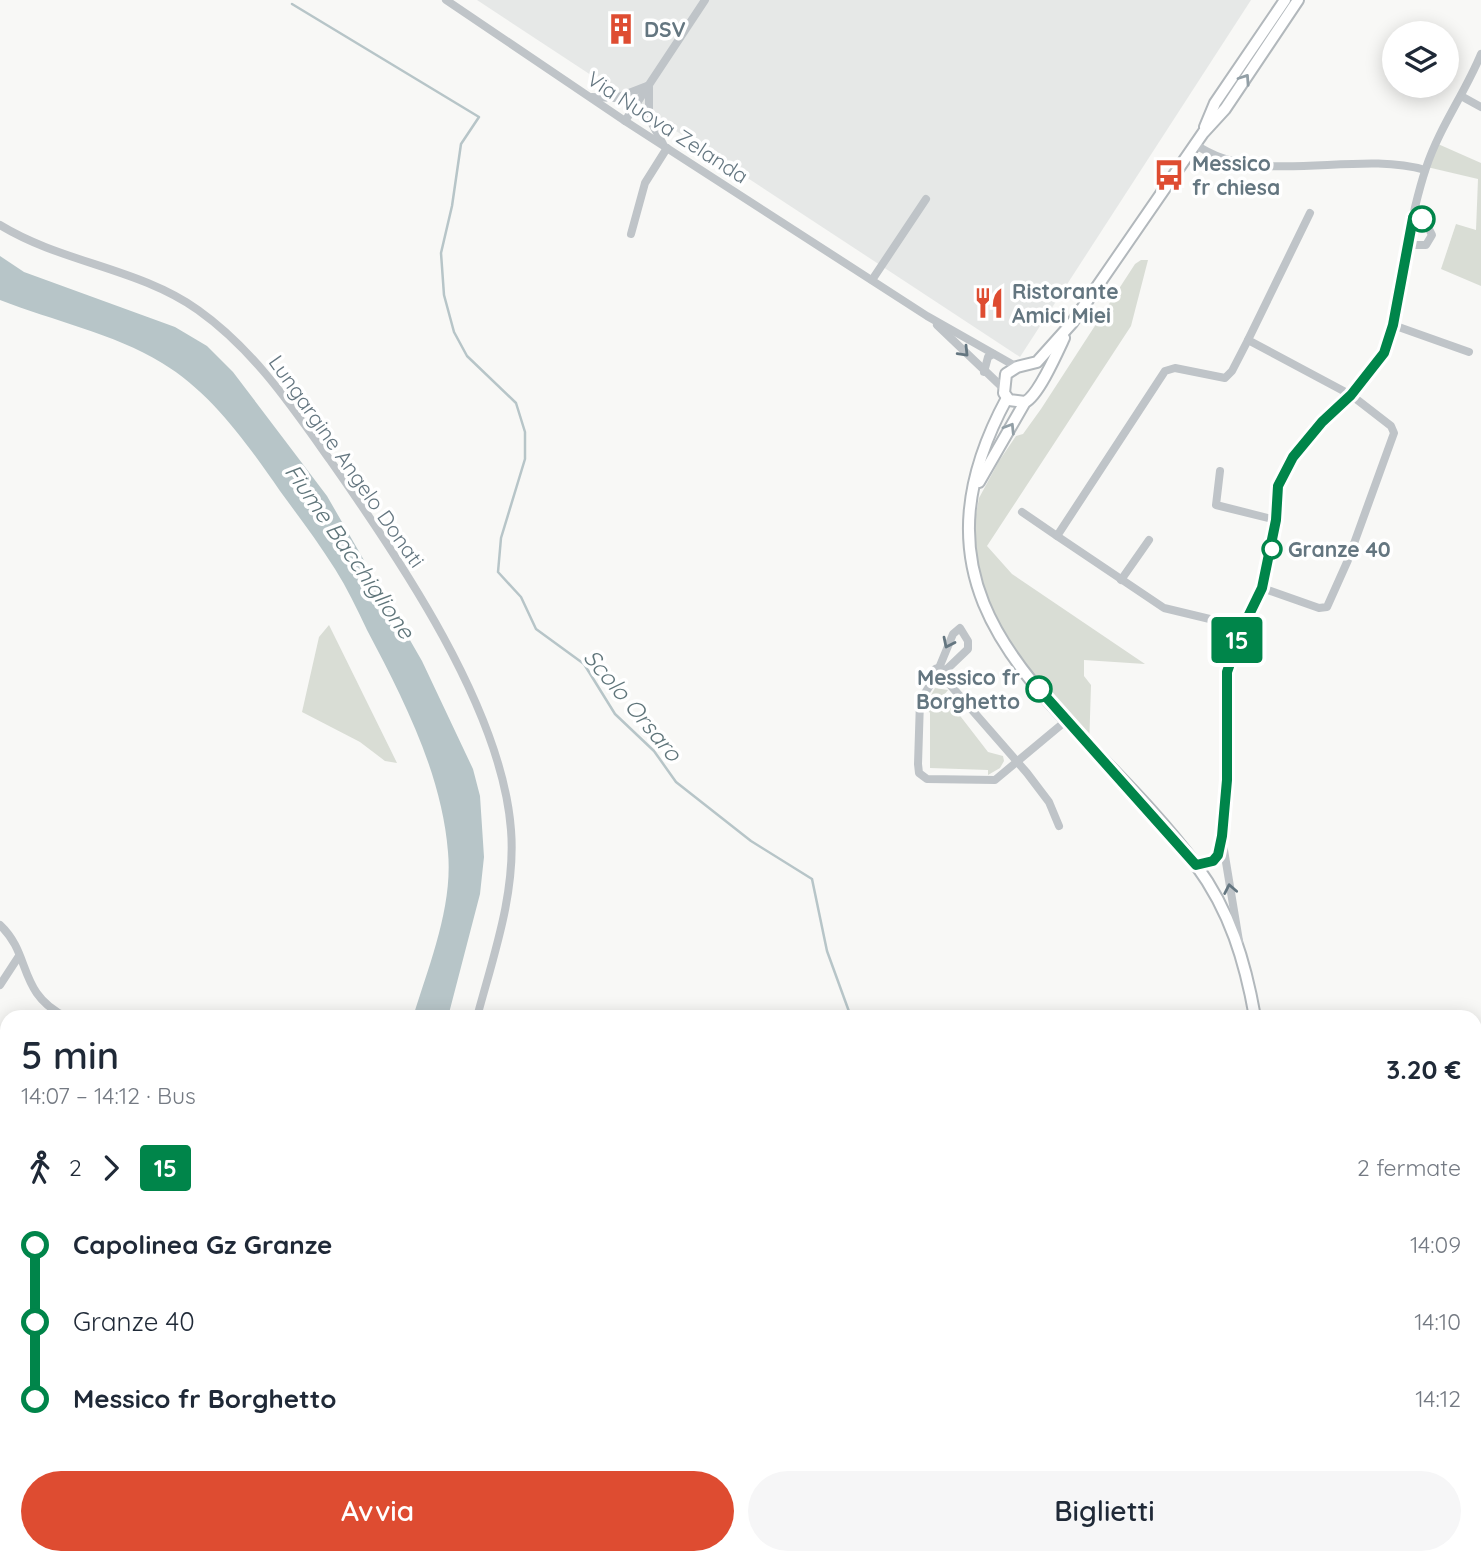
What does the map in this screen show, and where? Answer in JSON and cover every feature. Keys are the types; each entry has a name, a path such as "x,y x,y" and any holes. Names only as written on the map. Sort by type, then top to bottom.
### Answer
{"street":[{"name":"Via Nuova Zelanda","path":"446,0 625,121 927,316 1020,367"},
{"path":"625,121 705,0"},
{"path":"1203,132 1215,103 1285,0"},
{"path":"971,497 1025,402 1036,394 1038,383 1072,323 1203,132 1225,109 1298,0"},
{"path":"1196,865 1213,861 1218,855 1227,780 1227,672 1243,627 1262,588 1276,520 1278,486 1293,457 1322,422 1351,395 1384,353 1393,325 1407,245 1425,170 1448,116 1481,54"},
{"path":"590,97 616,98 649,84"},
{"path":"631,234 645,183 666,147 649,118 649,84"},
{"path":"1461,96 1481,107"},
{"path":"1195,144 1205,152 1235,163 1392,164 1425,170"},
{"path":"872,280 926,199"},
{"path":"1057,536 1165,371 1175,368 1225,378 1248,340 1310,213"},
{"path":"1407,245 1426,245 1432,235 1426,223 1413,218"},
{"name":"Lungargine Angelo Donati","path":"0,225 45,249 162,289 195,308 231,334 285,398 375,524 409,578 470,694 496,753 509,807 512,833 506,897 479,1010"},
{"name":"Via Nuova Zelanda","path":"927,316 1005,392"},
{"path":"1072,323 1037,362 1006,374 1005,392 983,448 971,497 971,553 975,581 983,606 1011,657 1196,865 1239,941"},
{"path":"1393,325 1469,352"},
{"path":"1248,340 1351,395 1391,426 1394,433 1334,596 1327,607 1319,608 1262,588"},
{"path":"984,372 988,357 993,354"},
{"path":"1020,367 1032,371 1038,383"},
{"path":"1005,392 1025,402"},
{"path":"1220,471 1216,505 1276,520"},
{"path":"1022,512 1164,608 1243,627"},
{"path":"1121,580 1149,540"},
{"path":"960,628 968,641 968,649 943,673 953,634 960,628"},
{"path":"1059,826 1049,802 1018,761 943,673 933,672 934,679 920,701 918,764 921,777 995,780 1018,761 1067,720"},
{"path":"1222,836 1254,1010"},
{"path":"0,925 7,931 34,992 51,1010"},
{"path":"0,985 19,956"}],"shaded area":[{"path":"477,0 1251,0 1020,357"},
{"path":"1438,144 1481,163 1481,286 1441,269 1456,224 1476,230 1478,179 1427,167"},
{"path":"1148,260 1131,326 987,546 1012,574 1145,664 1084,660 1084,676 1091,685 1089,749 1010,658 969,553 979,498 999,461 1016,436 1023,434 1041,409 1135,264"},
{"path":"329,625 397,763 385,761 360,742 302,712 319,637"},
{"path":"935,688 948,690 944,695 988,752 1003,756 1004,761 1000,768 988,775 988,770 930,768 930,713 925,706"}],"water":[{"name":"Fiume Bacchiglione","path":"0,256 24,272 175,327 207,346 233,372 327,496 422,661 473,769 480,796 484,857 480,894 450,1010 415,1010 438,936 447,894 448,852 438,794 407,710 339,576 242,438 213,405 180,375 123,343 0,300"}],"waterway":[{"name":"Scolo Orsaro","path":"292,4 479,117 461,144 452,206 441,253 444,295 454,332 467,356 516,403 525,432 525,459 501,538 498,572 521,597 536,629 584,664 615,714 654,751 676,782 751,841 812,879 827,951 848,1010"}],"bus line":[{"name":"15","path":"1039,689 1196,865 1213,861 1218,855 1222,836 1227,780 1227,672 1233,650 1262,588 1270,560 1278,486 1293,457 1322,422 1351,395 1384,353 1393,325 1413,218 1422,219"}],"place":[{"name":"DSV","path":"621,29"},
{"name":"Messico fr chiesa","path":"1169,175"},
{"name":"Ristorante Amici Miei","path":"989,303"},
{"name":"Granze 40","path":"1272,549"},
{"name":"Messico fr Borghetto","path":"1039,689"}]}
